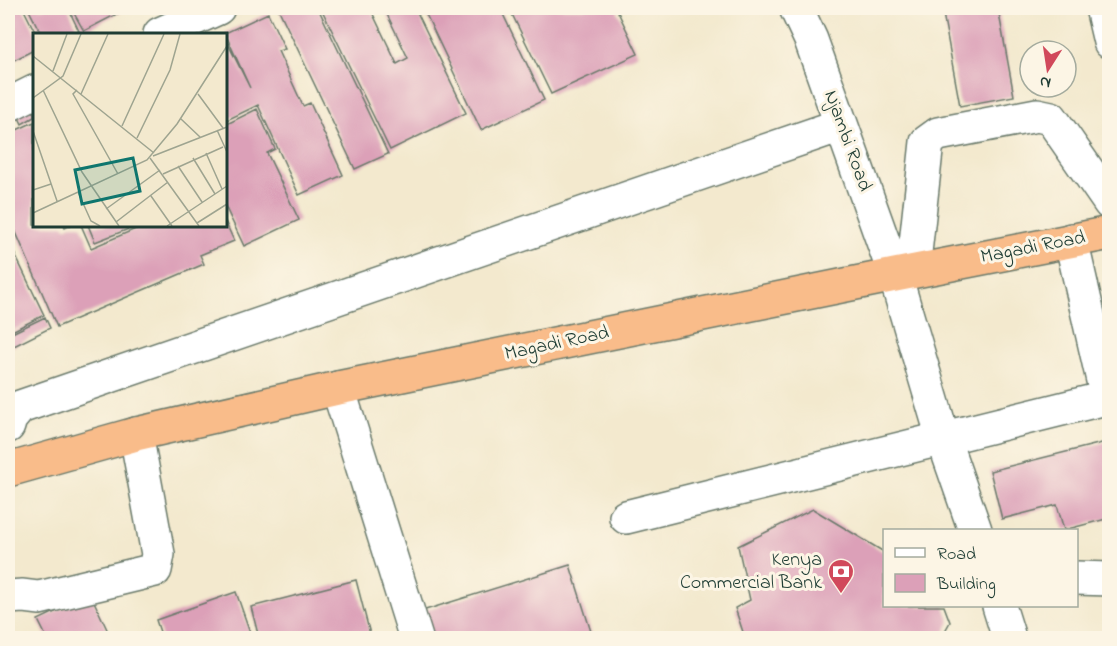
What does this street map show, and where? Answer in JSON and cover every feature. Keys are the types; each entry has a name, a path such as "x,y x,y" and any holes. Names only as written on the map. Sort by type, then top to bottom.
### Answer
{"highway":[{"name":"Magadi Road","path":"8,470 136,434 338,388 1110,233"}],"street":[{"path":"162,33 218,8"},
{"name":"Njambi Road","path":"796,8 811,40 841,125 904,273 943,438 974,529"},
{"path":"1102,8 1110,42"},
{"path":"8,105 33,92"},
{"path":"904,273 927,142 938,134 1038,116 1051,118 1110,203"},
{"path":"8,426 10,419 20,406 841,125"},
{"path":"626,517 1108,398 1071,240"},
{"path":"338,388 416,639"},
{"path":"8,597 39,598 155,570 158,554 136,434"},
{"path":"1078,578 1110,579"},
{"path":"999,607 1009,639"}],"building":[{"path":"8,8 23,8 36,33 33,33 33,50 8,63"},
{"path":"28,8 68,8 79,31 74,33 40,33"},
{"path":"71,8 112,8 115,15 84,31"},
{"path":"114,8 130,8 117,14"},
{"path":"278,8 318,8 388,154 355,169"},
{"path":"321,8 370,8 397,64 408,58 384,8 415,8 466,113 390,150"},
{"path":"423,8 500,8 544,100 481,130"},
{"path":"509,8 616,8 638,54 551,94"},
{"path":"942,8 998,8 1014,96 960,106"},
{"path":"268,13 285,49 278,51 303,106 310,103 343,175 299,195 258,105 227,120 226,40 250,88 225,33"},
{"path":"33,100 33,118 22,124 15,109"},
{"path":"257,109 275,149 267,153 299,220 244,246 226,208 226,124"},
{"path":"33,122 33,226 64,226 65,228 81,226 91,248 143,226 226,226 226,223 234,241 200,255 204,264 57,327 8,214 8,134"},
{"path":"88,226 136,226 95,242"},
{"path":"8,240 44,315 8,333"},
{"path":"45,317 50,328 8,349 8,335"},
{"path":"1110,441 1110,518 1064,529 1057,505 1002,519 990,471"},
{"path":"813,509 883,551 883,607 944,607 950,622 941,638 745,638 735,608 750,600 738,546"},
{"path":"570,565 593,638 431,638 422,611"},
{"path":"356,580 371,638 259,638 251,607"},
{"path":"236,592 252,638 162,638 156,620"},
{"path":"91,595 111,638 47,638 38,620"}],"place":[{"name":"Kenya Commercial Bank","path":"841,595"}]}
